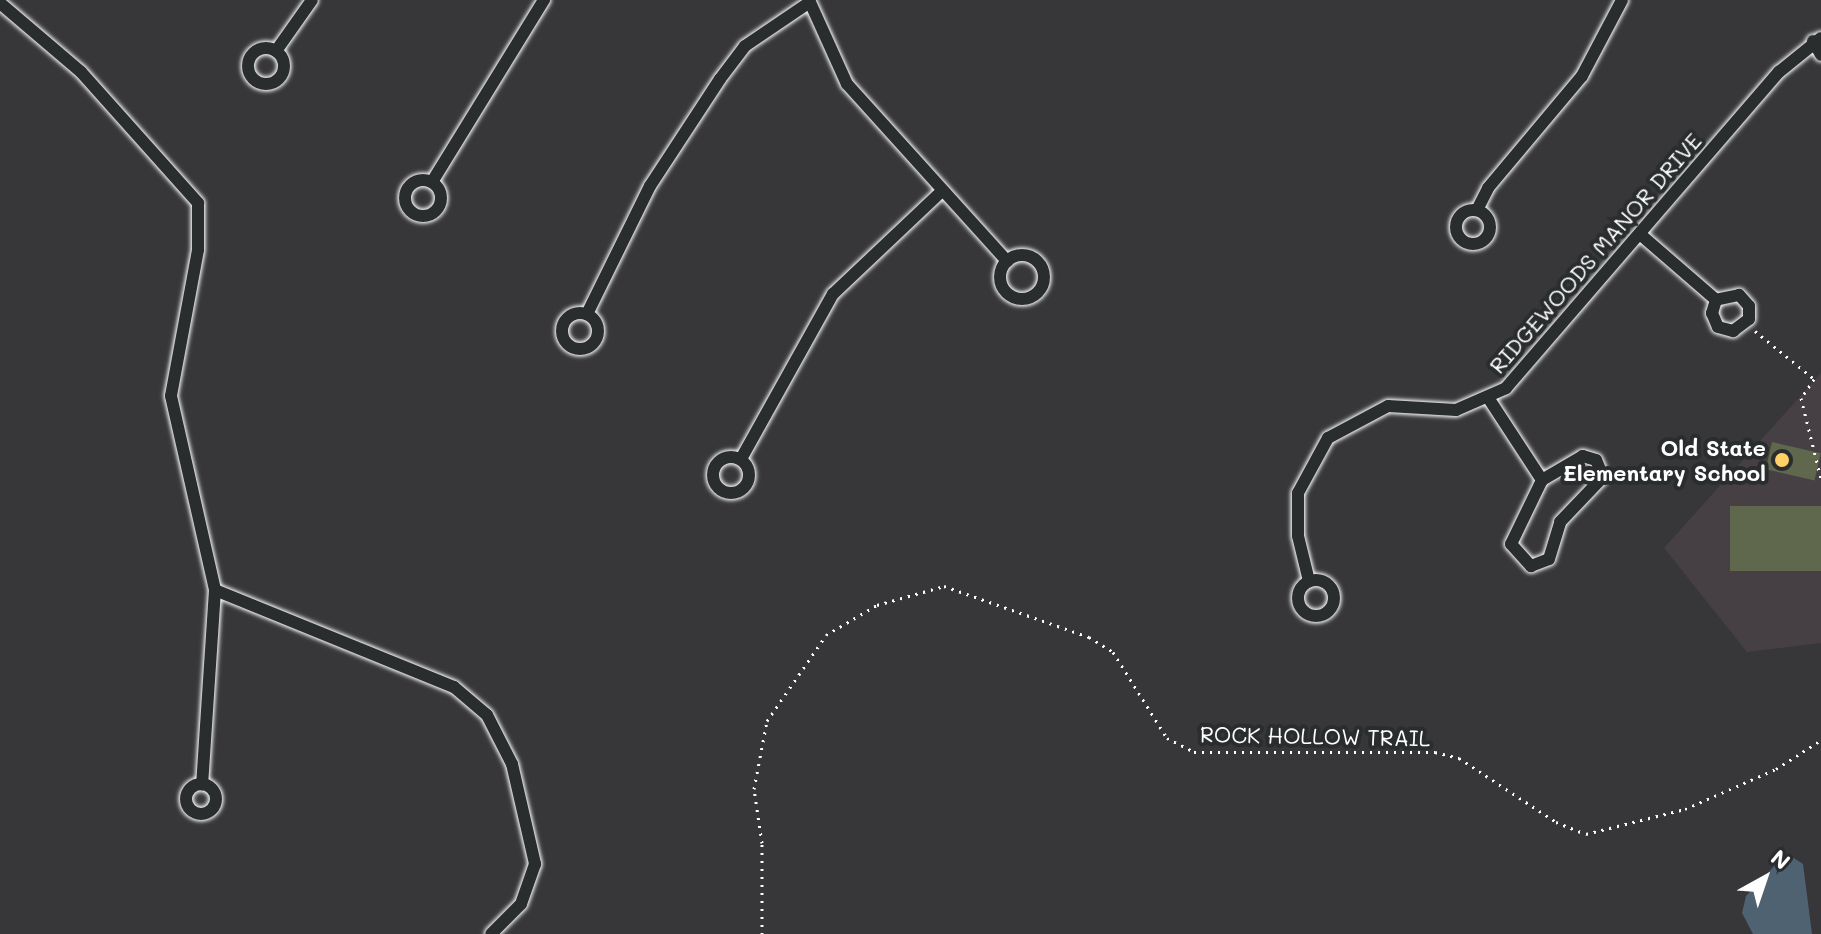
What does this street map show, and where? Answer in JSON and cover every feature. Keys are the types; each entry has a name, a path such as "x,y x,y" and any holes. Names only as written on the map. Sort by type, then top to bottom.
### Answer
{"street":[{"path":"276,51 312,0"},
{"path":"432,182 544,0"},
{"path":"1477,210 1582,76 1622,0"},
{"path":"587,314 650,186 720,79 745,46 810,1 847,84 941,192 1007,261"},
{"path":"0,3 81,72 198,203 198,250 171,396 215,590 202,785"},
{"path":"1817,40 1821,55"},
{"name":"RIDGEWOODS MANOR DRIVE","path":"1309,581 1298,536 1298,493 1328,438 1388,406 1456,410 1489,399 1520,374 1779,72 1817,40"},
{"path":"741,459 833,294 941,192"},
{"path":"1641,235 1716,300"},
{"path":"1489,399 1542,480"},
{"path":"1583,456 1596,460 1603,477 1560,522 1549,559 1531,566 1511,544 1542,480 1583,456"},
{"path":"215,590 454,687 487,715 512,764 535,864 521,904 491,934"}],"path":[{"path":"1755,331 1814,379 1801,398 1821,479"},
{"name":"ROCK HOLLOW TRAIL","path":"762,934 763,856 754,789 760,743 805,659 826,635 877,605 944,586 964,590 1023,618 1089,637 1113,652 1167,738 1178,746 1216,754 1375,756 1435,752 1459,758 1568,828 1603,834 1685,809 1776,769 1821,740"}],"shaded area":[{"name":"Old State Elementary School","path":"1821,373 1821,643 1747,652 1664,548"}],"green space":[{"path":"1772,442 1821,453 1814,481 1766,469"},
{"path":"1730,506 1821,506 1821,571 1730,571"}],"water":[{"path":"1792,857 1803,864 1812,934 1753,934 1742,913 1746,896 1782,858"}],"place":[{"name":"Old State Elementary School","path":"1782,460"}]}
